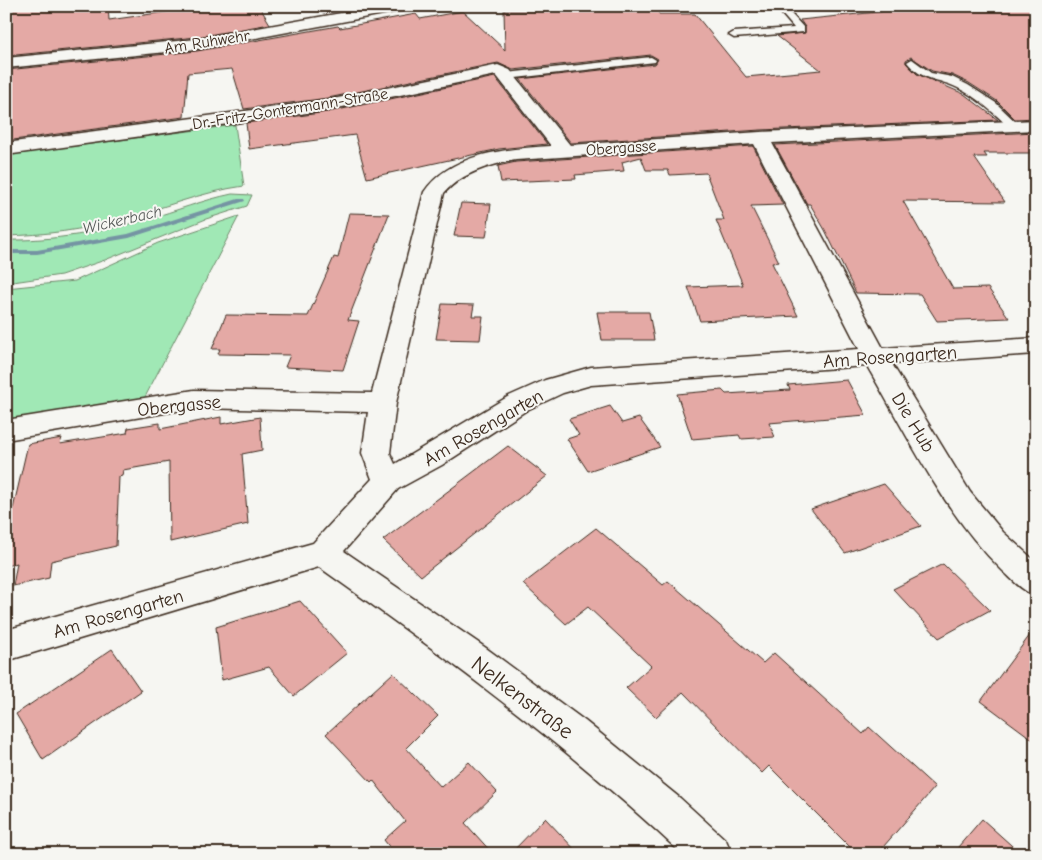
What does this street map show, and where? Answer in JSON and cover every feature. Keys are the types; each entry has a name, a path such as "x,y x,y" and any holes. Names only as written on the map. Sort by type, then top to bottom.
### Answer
{"street":[{"name":"Am Ruhwehr","path":"6,63 196,44 405,6"},
{"name":"Dr.-Fritz-Gontermann-Straße","path":"6,149 328,105 488,71 498,70 507,76"},
{"path":"507,76 564,150"},
{"name":"Obergasse","path":"388,481 376,453 383,403 434,192 454,173 496,158 564,150 760,138 1036,125"},
{"name":"Die Hub","path":"760,138 875,357 960,500 992,541 1036,582"},
{"name":"Am Rosengarten","path":"6,646 323,553 388,481 432,457 518,403 554,386 591,376 1036,346"},
{"name":"Obergasse","path":"6,430 194,399 383,403"},
{"name":"Nelkenstraße","path":"323,553 420,619 548,713 678,822 712,854"}],"lane":[{"path":"734,35 801,30 779,6"},
{"path":"507,76 651,60"},
{"path":"912,62 928,75 948,79 964,87 992,105 1014,126"}],"green space":[{"path":"235,125 244,186 212,192 92,227 6,236 6,155"},
{"path":"232,194 252,195 247,206 206,219 105,260 61,275 6,283 6,240 42,239 95,232"},
{"path":"239,216 144,399 6,421 6,288 75,281 158,243"}],"building":[{"path":"6,6 108,6 109,20 208,6 259,6 270,24 197,37 6,56"},
{"path":"936,6 1036,6 1036,118 1015,119 997,101 969,83 952,75 932,71 911,57 906,60 906,63 917,74 964,94 998,120 760,130 571,143 520,79 655,64 658,59 651,55 513,70 498,63 328,98 244,109 232,69 188,73 184,117 6,141 6,70 197,51 416,14 420,19 463,11 505,50 504,10 657,9 659,14 695,14 746,77 821,70 777,36 805,33 805,27 800,20"},
{"path":"495,77 547,144 499,149 367,178 355,135 249,149 246,123 328,112"},
{"path":"1036,132 1036,153 984,153 987,157 974,157 1005,202 903,201 953,289 988,288 1009,318 937,321 920,294 856,293 825,230 810,204 807,204 775,145"},
{"path":"753,146 783,205 751,206 779,262 772,263 798,316 700,321 688,287 743,285 716,220 724,220 706,173 670,175 668,170 646,170 641,157 622,162 624,171 575,175 576,179 501,182 498,166 516,162"},
{"path":"461,203 491,204 486,237 454,236"},
{"path":"349,213 389,214 348,320 359,321 343,370 285,367 290,355 218,354 220,349 212,349 226,315 308,316 334,257 338,258"},
{"path":"442,304 474,305 472,316 483,316 480,340 436,339"},
{"path":"597,312 649,312 654,340 602,340"},
{"path":"847,380 866,415 769,423 775,437 741,439 739,435 692,439 677,394 722,390 726,394 790,390 788,385"},
{"path":"610,406 622,423 639,418 660,447 588,471 567,439 579,435 569,419"},
{"path":"221,417 221,424 260,417 262,450 242,454 248,524 170,542 169,462 123,470 122,476 119,477 116,546 51,561 49,578 13,586 17,563 6,566 6,539 28,444 62,438 60,444 127,433 128,428 160,423 160,429"},
{"path":"508,446 547,476 421,576 383,540"},
{"path":"884,484 921,526 845,553 811,509"},
{"path":"596,528 663,585 668,581 763,663 774,653 863,734 869,727 935,787 877,854 857,854 769,766 762,773 683,692 656,717 626,688 651,666 588,607 566,624 523,584"},
{"path":"943,564 990,610 939,638 893,589"},
{"path":"300,601 347,653 294,696 269,667 222,680 216,627"},
{"path":"1036,627 1036,742 981,701"},
{"path":"112,649 141,691 43,760 16,714"},
{"path":"393,673 438,716 406,748 441,787 469,762 497,792 465,823 493,854 395,854 384,840 405,821 373,780 371,782 326,734"},
{"path":"545,818 579,854 510,854"},
{"path":"982,819 1021,854 952,854"}],"waterway":[{"name":"Wickerbach","path":"6,252 37,252 129,236 241,201"}]}
